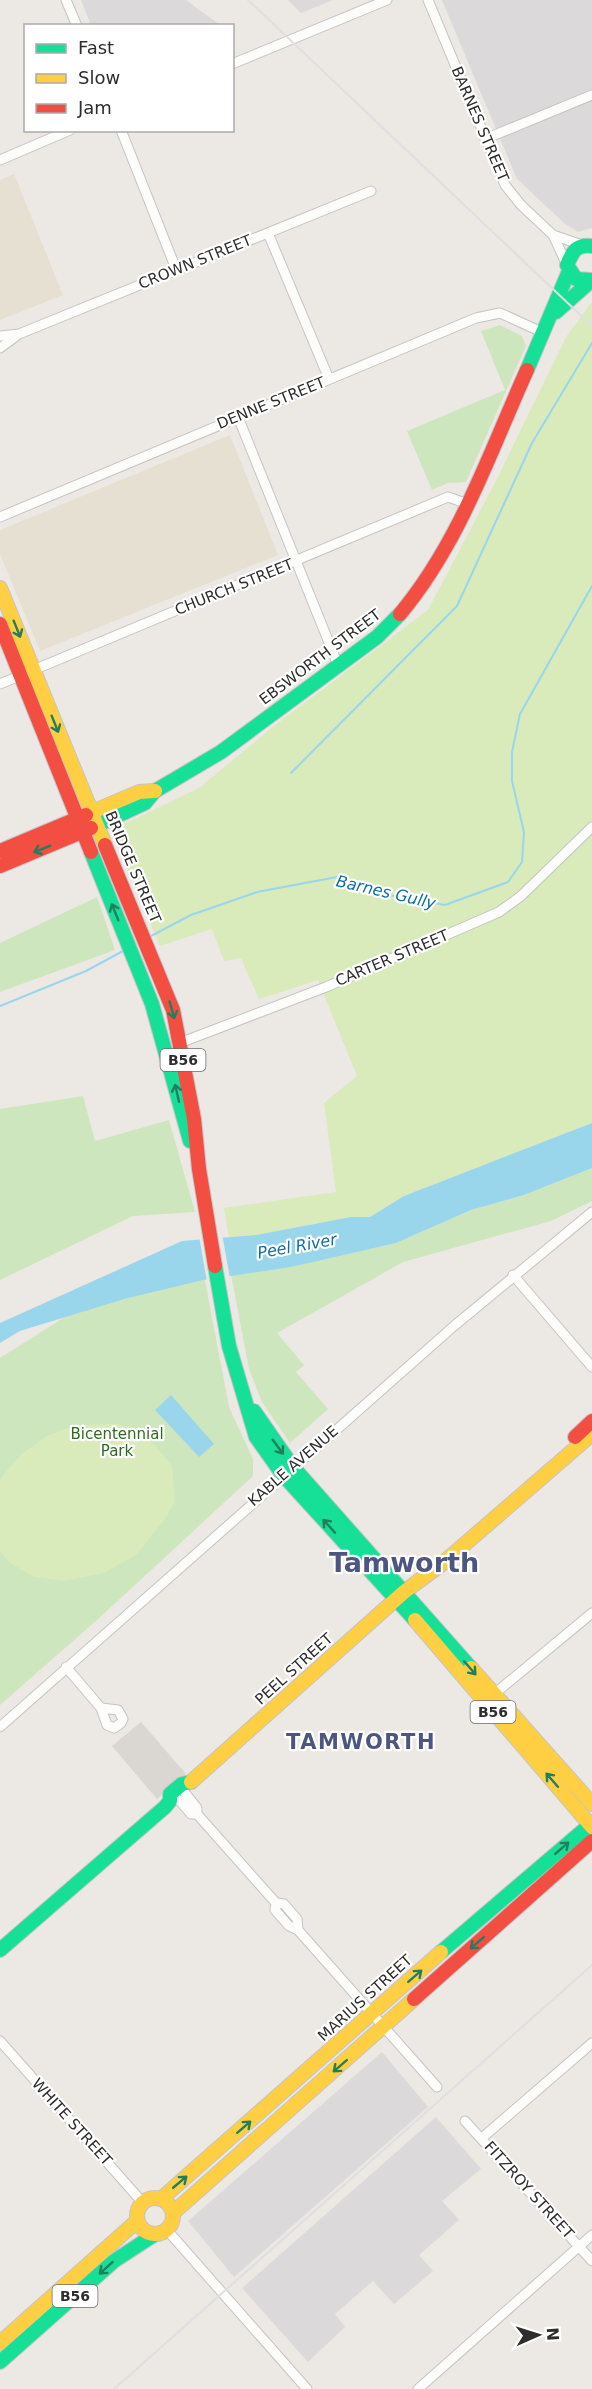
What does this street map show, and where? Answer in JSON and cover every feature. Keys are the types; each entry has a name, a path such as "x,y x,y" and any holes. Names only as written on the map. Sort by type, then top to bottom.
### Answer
{"main road":[{"name":"EBSWORTH STREET","path":"0,866 83,832 145,803 155,791 221,752 377,637 400,615 426,579 468,504 554,314 573,250 588,245"},
{"path":"568,268 576,279 592,280"},
{"name":"EBSWORTH STREET","path":"554,314 592,280"},
{"name":"BRIDGE STREET","path":"0,588 83,832 136,964 166,1048 184,1122 199,1169"},
{"name":"BRIDGE STREET","path":"0,624 27,672 98,825 173,1010 194,1119 199,1169 229,1346 240,1391 256,1437 288,1471"},
{"name":"EBSWORTH STREET","path":"0,851 139,792 155,791"},
{"name":"PEEL STREET","path":"421,1578 438,1558 592,1421"},
{"name":"PEEL STREET","path":"0,1950 181,1795 400,1596 443,1563 592,1434"},
{"name":"B56","path":"288,1471 592,1804"},
{"name":"B56","path":"400,1596 591,1825"},
{"name":"MARIUS STREET","path":"161,2199 591,1825"},
{"path":"173,2213 169,2204 161,2199 148,2199 143,2202 138,2211 137,2221 144,2230 161,2232 173,2213 210,2177 384,2028 592,1841"},
{"name":"B56","path":"0,2343 137,2221"},
{"name":"B56","path":"0,2362 114,2261 161,2232"}],"street":[{"path":"66,0 76,24"},
{"path":"234,63 387,0"},
{"name":"BARNES STREET","path":"428,0 485,139 512,195 553,235 568,268"},
{"path":"485,139 592,95"},
{"path":"0,160 65,132"},
{"path":"122,132 176,269"},
{"name":"CROWN STREET","path":"0,348 19,334 371,191"},
{"path":"268,233 329,379"},
{"name":"BARNES STREET","path":"553,235 588,245"},
{"name":"DENNE STREET","path":"0,517 493,313 508,315 544,333"},
{"name":"CROWN STREET","path":"0,336 19,334"},
{"path":"238,417 338,665"},
{"name":"CHURCH STREET","path":"0,684 448,497 468,504"},
{"name":"CARTER STREET","path":"166,1048 326,987 499,912 521,896 592,827"},
{"name":"KABLE AVENUE","path":"0,1727 513,1275 592,1212"},
{"path":"513,1275 592,1367"},
{"path":"493,1695 592,1613"},
{"path":"66,1667 101,1708"},
{"path":"181,1795 192,1814 197,1814 276,1903 275,1910 289,1926 298,1930 437,2087"},
{"name":"WHITE STREET","path":"0,2041 143,2202"},
{"path":"482,2138 592,2043"},
{"name":"FITZROY STREET","path":"465,2121 592,2261"},
{"path":"161,2232 307,2389"},
{"path":"418,2389 592,2235"}],"shaded area":[{"path":"81,0 186,0 219,24 91,24"},
{"path":"288,0 333,0 301,13"},
{"path":"442,0 592,0 592,228 578,232 564,223 517,179"},
{"path":"14,174 63,295 0,320 0,180"},
{"path":"230,435 278,555 40,651 0,554 0,530"},
{"path":"141,1722 186,1774 157,1799 112,1746"},
{"path":"382,2052 428,2107 234,2277 188,2221"},
{"path":"436,2117 481,2169 442,2201 459,2220 419,2255 433,2271 394,2304 373,2281 335,2314 345,2327 308,2362 242,2288"}],"green space":[{"path":"592,302 592,1123 404,1196 370,1217 351,1217 256,1235 229,1237 224,1208 336,1192 324,1103 357,1076 318,980 259,999 241,958 224,961 212,929 160,946 113,834 122,825 199,788 274,726 428,610 497,479 566,337"},
{"path":"500,325 522,336 526,346 466,482 448,483 432,490 407,431 505,390 481,331"},
{"path":"97,897 115,950 0,992 0,943"},
{"path":"83,1096 95,1141 169,1120 195,1212 133,1216 0,1280 0,1109"},
{"path":"592,1168 592,1201 551,1221 403,1262 277,1333 304,1365 296,1372 328,1409 290,1443 262,1402 249,1369 231,1274 291,1266 396,1243 471,1210 524,1195"},
{"name":"Bicentennial Park","path":"203,1270 229,1407 253,1459 253,1476 97,1620 0,1705 0,1358 90,1301"},
{"path":"118,1424 146,1434 172,1466 175,1501 165,1519 136,1555 104,1573 64,1581 35,1577 8,1562 0,1551 0,1480 8,1469 23,1453 47,1436 77,1425"}],"water":[{"name":"Peel River","path":"592,1123 592,1168 524,1195 471,1210 396,1243 291,1267 203,1280 124,1299 20,1331 0,1343 0,1323 182,1241 256,1235 351,1217 370,1217 404,1196"},
{"path":"171,1395 214,1444 199,1457 155,1410"}],"pier":[{"path":"222,1234 230,1278 207,1282 199,1236"}],"waterway":[{"path":"291,773 457,606 532,443 592,343"},
{"name":"Barnes Gully","path":"149,937 191,915 257,892 337,877 388,895 445,905 508,882 522,862 524,832 512,781 512,752 520,714 592,586"},
{"name":"Barnes Gully","path":"0,1006 86,971 123,951"}],"railway":[{"path":"248,0 592,326"},
{"path":"114,2389 592,1965"}],"traffic: fast":[{"path":"592,246 579,247 567,265 576,279 592,280"},
{"path":"527,370 569,271"},
{"path":"556,312 592,280"},
{"path":"98,825 145,803 155,791 221,752 377,637 400,614"},
{"path":"91,852 152,1004 190,1141"},
{"path":"215,1266 229,1346 256,1437 283,1475 415,1620"},
{"path":"254,1411 293,1467 471,1668"},
{"path":"0,1950 165,1807 170,1801 170,1794 182,1784 191,1782"},
{"path":"441,1952 592,1823"},
{"path":"0,2362 114,2261 154,2235"}],"traffic: slow":[{"path":"0,588 105,845"},
{"path":"92,812 139,792 155,791"},
{"path":"191,1782 404,1592 443,1563 592,1434"},
{"path":"415,1620 592,1827"},
{"path":"471,1668 592,1804"},
{"path":"161,2199 441,1952"},
{"path":"173,2213 414,1999"},
{"path":"155,2198 168,2203 173,2216 168,2229 155,2234 142,2229 137,2216 142,2203 155,2198"},
{"path":"0,2343 137,2221"}],"traffic: jam":[{"path":"400,614 421,586 457,527 527,370"},
{"path":"0,624 91,852"},
{"path":"0,851 86,815"},
{"path":"0,866 91,828"},
{"path":"105,845 173,1010 194,1119 199,1169 215,1266"},
{"path":"575,1437 592,1421"},
{"path":"414,1999 592,1841"}],"district":[{"name":"Tamworth","path":"404,1562"},
{"name":"TAMWORTH","path":"361,1742"}]}
